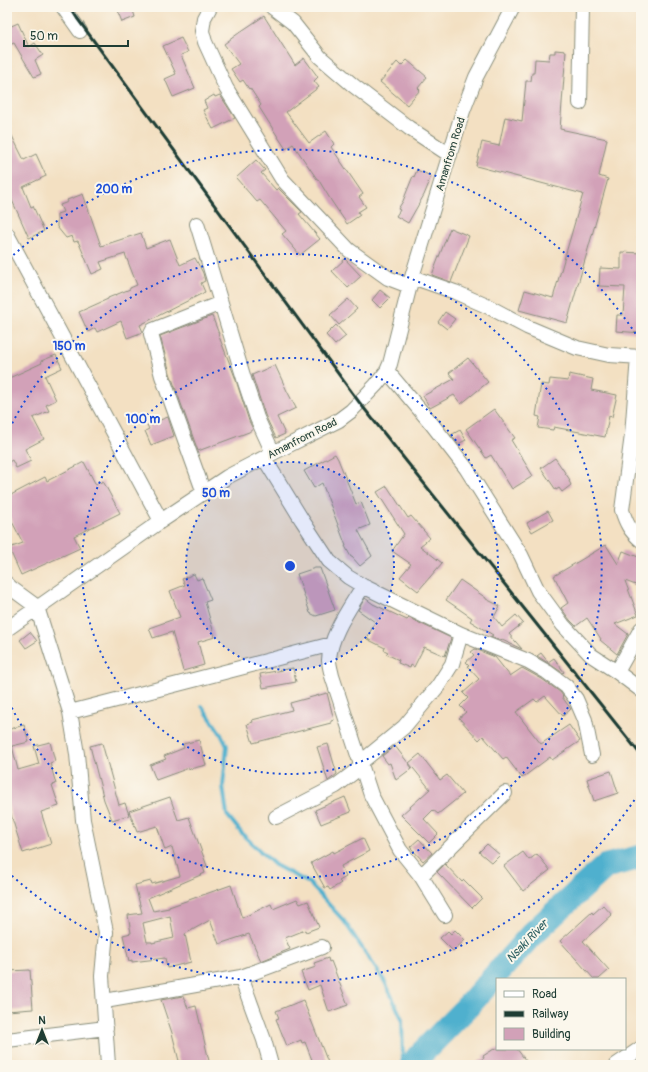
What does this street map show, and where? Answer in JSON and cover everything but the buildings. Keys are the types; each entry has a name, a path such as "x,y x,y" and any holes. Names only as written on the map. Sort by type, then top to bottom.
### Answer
{"street":[{"path":"62,7 80,31"},
{"path":"210,7 204,18 202,31 205,42 226,88 282,179 349,250 388,278 410,281 455,292 489,307 527,327 577,348 609,355 640,357 622,510 625,521 633,533 641,540"},
{"path":"272,7 292,23 320,57 354,86 409,128 450,155"},
{"name":"Amanfrom Road","path":"7,629 161,521 227,477 339,420 351,411 372,390 387,371 390,364 410,281 463,111 476,77 513,7"},
{"path":"580,103 582,7"},
{"path":"197,224 269,455 302,520 329,561 348,577 362,586 461,634 528,661 547,672 566,686 576,699 585,720 592,755"},
{"path":"7,234 161,521"},
{"path":"204,493 162,376 151,334 153,330 221,303"},
{"path":"387,371 431,423 466,468 521,555 538,591 563,626 591,655 641,690"},
{"path":"7,584 37,607 70,712 77,754 83,820 106,932 102,976 105,1001 108,1065"},
{"path":"362,586 340,624 332,644 329,661 332,676 371,795 400,850 421,876 445,915"},
{"path":"617,672 641,629"},
{"path":"276,817 336,786 404,727 438,686 452,664 461,634"},
{"path":"70,712 332,644"},
{"path":"421,876 505,793"},
{"path":"105,1001 241,977 322,947"},
{"path":"241,977 264,1040 271,1065"},
{"path":"7,1040 106,1028"},
{"path":"616,1065 641,1048"}],"waterway":[{"path":"202,706 221,734 227,746 223,786 227,815 244,836 275,865 309,883 344,921 385,982 402,1019 403,1065"},
{"name":"Nsaki River","path":"412,1065 469,1005 532,934 606,866 641,857"}],"railway":[{"path":"70,7 359,402 641,755"}]}
